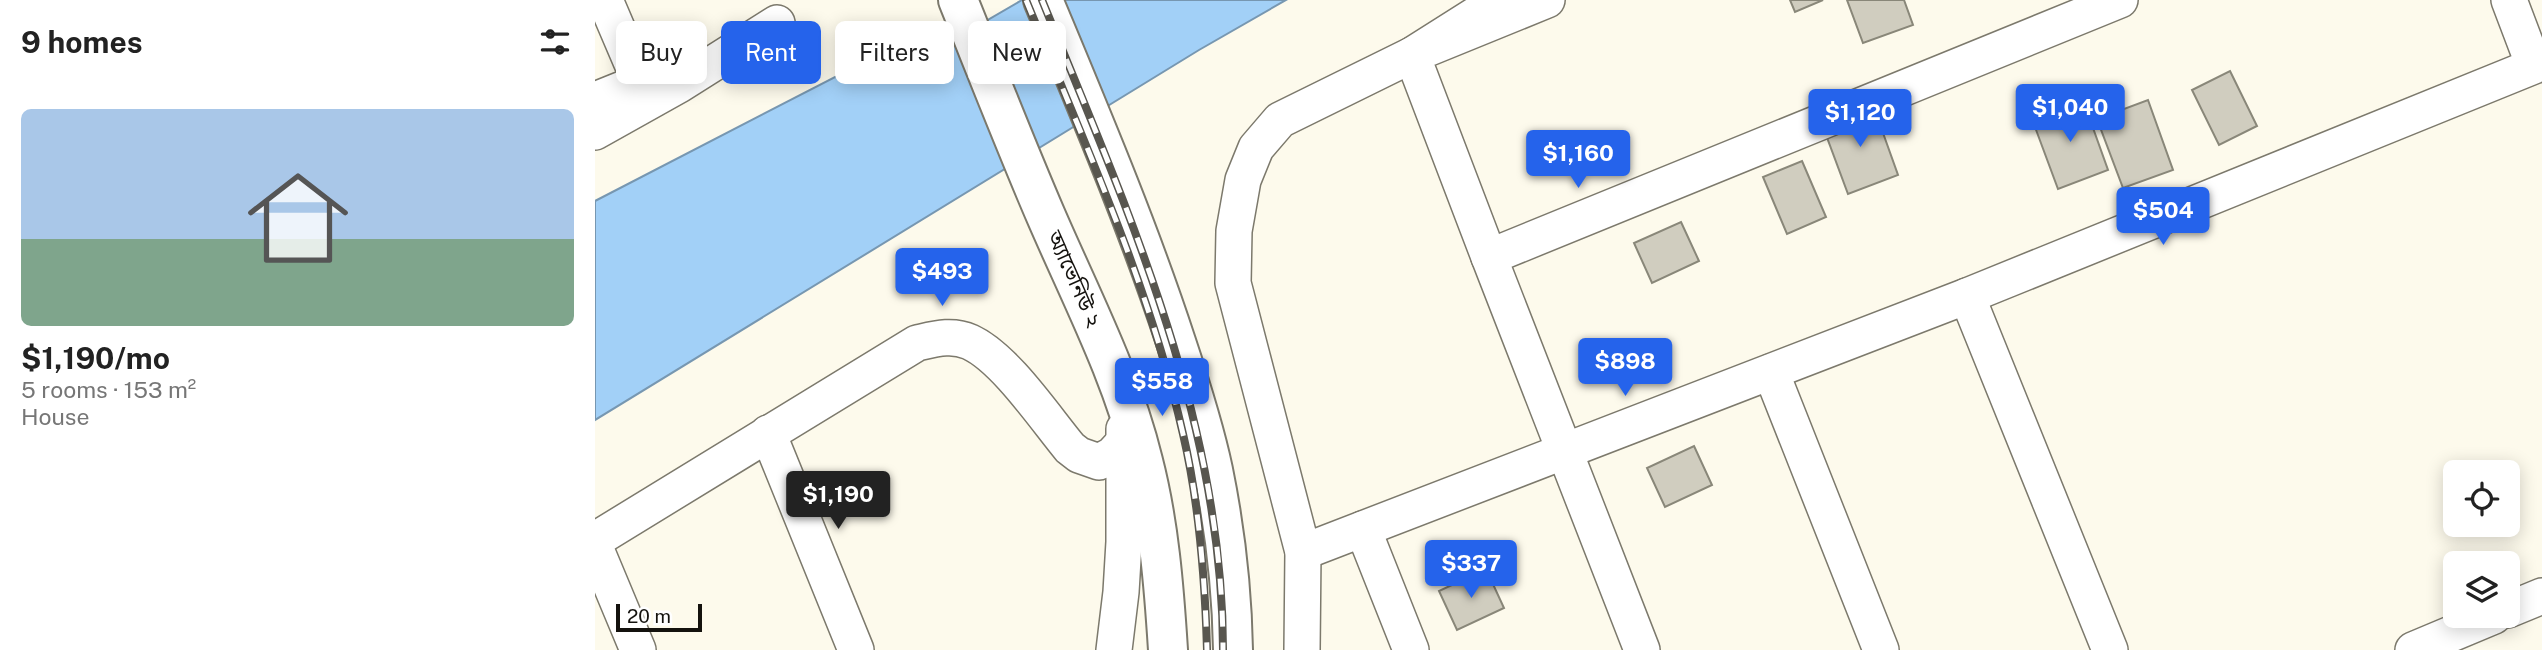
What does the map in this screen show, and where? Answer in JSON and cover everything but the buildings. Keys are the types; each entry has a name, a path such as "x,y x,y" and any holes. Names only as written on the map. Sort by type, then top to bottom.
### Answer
{"main road":[{"name":"অ্যাভেনিউ ২","path":"958,0 1046,215 1107,351 1125,401 1143,461 1154,514 1164,578 1168,650"},
{"path":"1043,0 1115,174 1160,292 1188,378 1213,469 1225,540 1233,650"}],"street":[{"path":"605,0 616,25"},
{"path":"1412,55 1499,0"},
{"path":"1302,650 1303,552 1233,283 1234,231 1243,180 1256,148 1280,120 1412,55 1547,0"},
{"path":"1489,257 2120,0"},
{"path":"1303,552 2538,75 2509,0"},
{"path":"707,50 788,11"},
{"path":"595,132 679,85 788,11"},
{"path":"1412,55 1643,650"},
{"path":"595,100 636,84"},
{"path":"1967,296 2110,650"},
{"path":"595,540 917,343 945,336 969,341 987,354 1007,372 1070,448 1079,455 1098,462 1112,455 1123,443"},
{"path":"1771,372 1881,650"},
{"path":"1114,650 1122,567 1125,401"},
{"path":"768,433 856,650"},
{"path":"1363,529 1411,650"},
{"path":"595,549 638,650"},
{"path":"2520,605 2542,596"},
{"path":"2413,650 2465,628"}],"water":[{"path":"1022,0 1286,0 1199,50 595,420 595,201 835,77 835,84 954,84 954,40 968,31 968,84 1066,84 1066,21 986,21"}],"railway":[{"path":"1026,0 1134,268 1169,378 1189,460 1197,514 1207,650"},
{"path":"1042,0 1137,237 1188,398 1207,480 1219,564 1223,650"}]}
